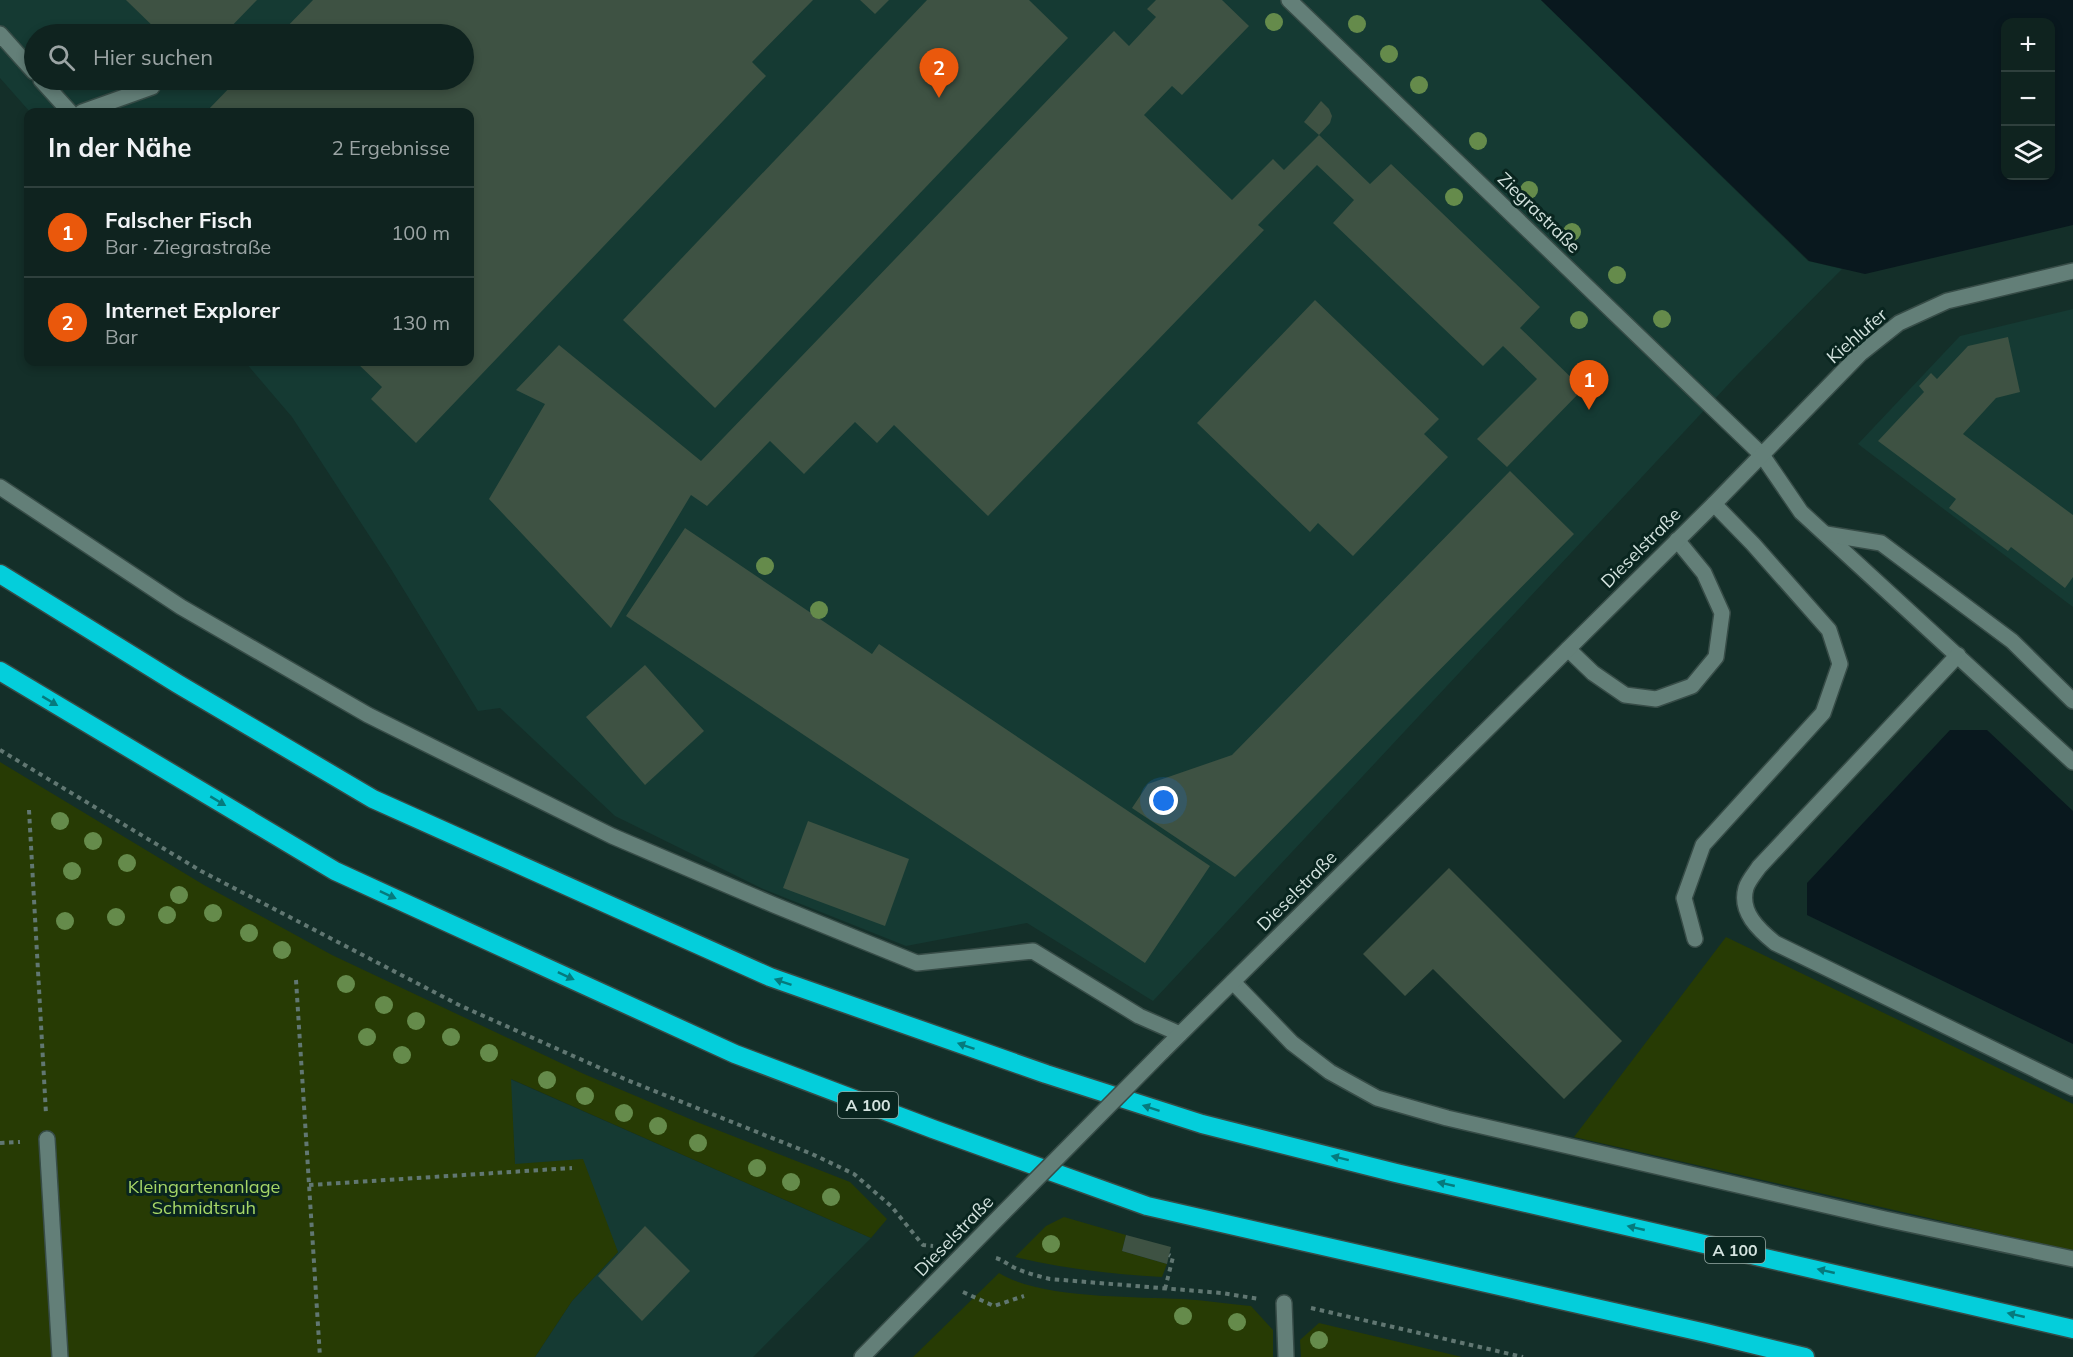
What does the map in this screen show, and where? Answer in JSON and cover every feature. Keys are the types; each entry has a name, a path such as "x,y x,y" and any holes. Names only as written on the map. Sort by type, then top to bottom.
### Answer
{"highway":[{"name":"A 100","path":"0,574 178,684 373,799 770,977 1046,1074 1202,1124 1408,1175 2073,1329"},
{"name":"A 100","path":"0,671 335,870 735,1054 910,1121 1147,1206 1805,1357"}],"street":[{"name":"Ziegrastraße","path":"1289,0 1761,455 1801,512 2073,762"},
{"path":"0,34 24,61"},
{"path":"50,90 66,108"},
{"path":"93,108 144,90"},
{"name":"Kiehlufer","path":"1761,455 1860,354 1899,323 1947,301 2073,271"},
{"name":"Dieselstraße","path":"862,1357 1162,1052 1761,455"},
{"path":"0,487 181,607 368,715 612,836 917,963 1032,951 1139,1016 1180,1034"},
{"path":"1695,939 1684,898 1703,845 1823,713 1840,664 1828,630 1753,544 1714,504"},
{"path":"1826,534 1881,543 2012,641 2073,701"},
{"path":"1568,649 1593,673 1624,695 1656,699 1692,686 1716,657 1722,613 1704,573 1677,540"},
{"path":"1958,655 1758,867 1746,888 1746,909 1757,928 1775,943 2073,1088"},
{"path":"1233,982 1292,1043 1330,1072 1377,1098 1458,1121 2073,1259"},
{"path":"47,1139 60,1357"},
{"path":"1284,1302 1286,1357"}],"path":[{"path":"0,750 201,872 459,1005 627,1080 812,1154 854,1174 891,1206 923,1245"},
{"path":"29,810 47,1139"},
{"path":"296,980 320,1357"},
{"path":"309,1185 572,1168"},
{"path":"1164,1289 1173,1257 1169,1255"},
{"path":"938,1281 994,1306 1024,1296"}],"shaded area":[{"path":"0,0 1541,0 1808,261 1842,269 1738,374 1153,1001 1027,923 906,946 761,888 615,816 500,708 478,711 391,569 292,417 248,366 474,366 474,108 26,108 0,78"},
{"path":"1541,0 2073,0 2073,225 1865,274 1809,261"},
{"path":"2073,309 2073,607 1858,444 1960,336"},
{"path":"1950,730 1987,730 2073,811 2073,1044 1807,915 1807,883"},
{"path":"510,1079 871,1238 753,1357 535,1357 572,1301 618,1252 515,1164"}],"green space":[{"name":"Kleingartenanlage Schmidtsruh","path":"0,762 204,885 332,955 584,1074 697,1122 850,1182 887,1219 871,1238 511,1079 515,1164 583,1159 618,1252 572,1301 535,1357 0,1357"},
{"path":"1726,937 2073,1104 2073,1251 1574,1137"},
{"path":"1064,1217 1126,1235 1122,1251 1167,1264 1162,1277 1088,1270 1015,1257 1046,1226"},
{"path":"999,1273 1038,1288 1062,1292 1251,1306 1273,1330 1273,1357 913,1357"},
{"path":"1319,1323 1462,1357 1301,1357 1300,1340"}],"building":[{"path":"126,0 257,0 234,24 151,24"},
{"path":"313,0 813,0 752,62 766,76 416,443 371,399 382,387 360,366 474,366 474,108 210,108 227,90 474,90 474,24 290,24"},
{"path":"860,0 889,0 875,14"},
{"path":"927,0 1029,0 1068,38 715,408 623,320"},
{"path":"1156,0 1222,0 1249,26 1182,95 1172,86 1144,115 1232,200 1273,159 1284,170 1319,135 1370,184 1391,164 1540,307 1520,328 1583,389 1507,467 1477,439 1537,379 1503,346 1483,366 1333,223 1354,200 1317,165 1258,225 1264,230 988,516 894,425 877,443 855,422 804,474 770,441 707,506 691,495 611,628 489,499 545,404 516,390 559,345 701,461 1114,31 1129,46 1156,17 1147,9"},
{"path":"1321,101 1332,116 1330,123 1319,135 1304,122"},
{"path":"1315,300 1439,419 1424,434 1448,457 1353,556 1318,523 1310,532 1197,423"},
{"path":"2008,337 2020,392 1996,398 1963,434 2073,515 2073,577 2065,588 2011,547 2008,551 1949,508 1956,499 1878,441 1924,392 1919,386 1931,373 1937,379 1968,346"},
{"path":"1510,471 1574,534 1235,877 1132,808 1148,784 1232,755"},
{"path":"685,528 872,654 879,644 1210,866 1145,963 626,616"},
{"path":"645,665 704,731 645,785 586,717"},
{"path":"808,821 909,859 885,926 783,888"},
{"path":"1449,868 1622,1041 1564,1099 1433,969 1405,996 1363,954"},
{"path":"645,1226 690,1271 642,1321 598,1276"},
{"path":"1126,1235 1171,1247 1167,1264 1122,1251"}],"place":[{"name":"Internet Explorer","path":"939,98"},
{"name":"Falscher Fisch","path":"1589,410"}]}
